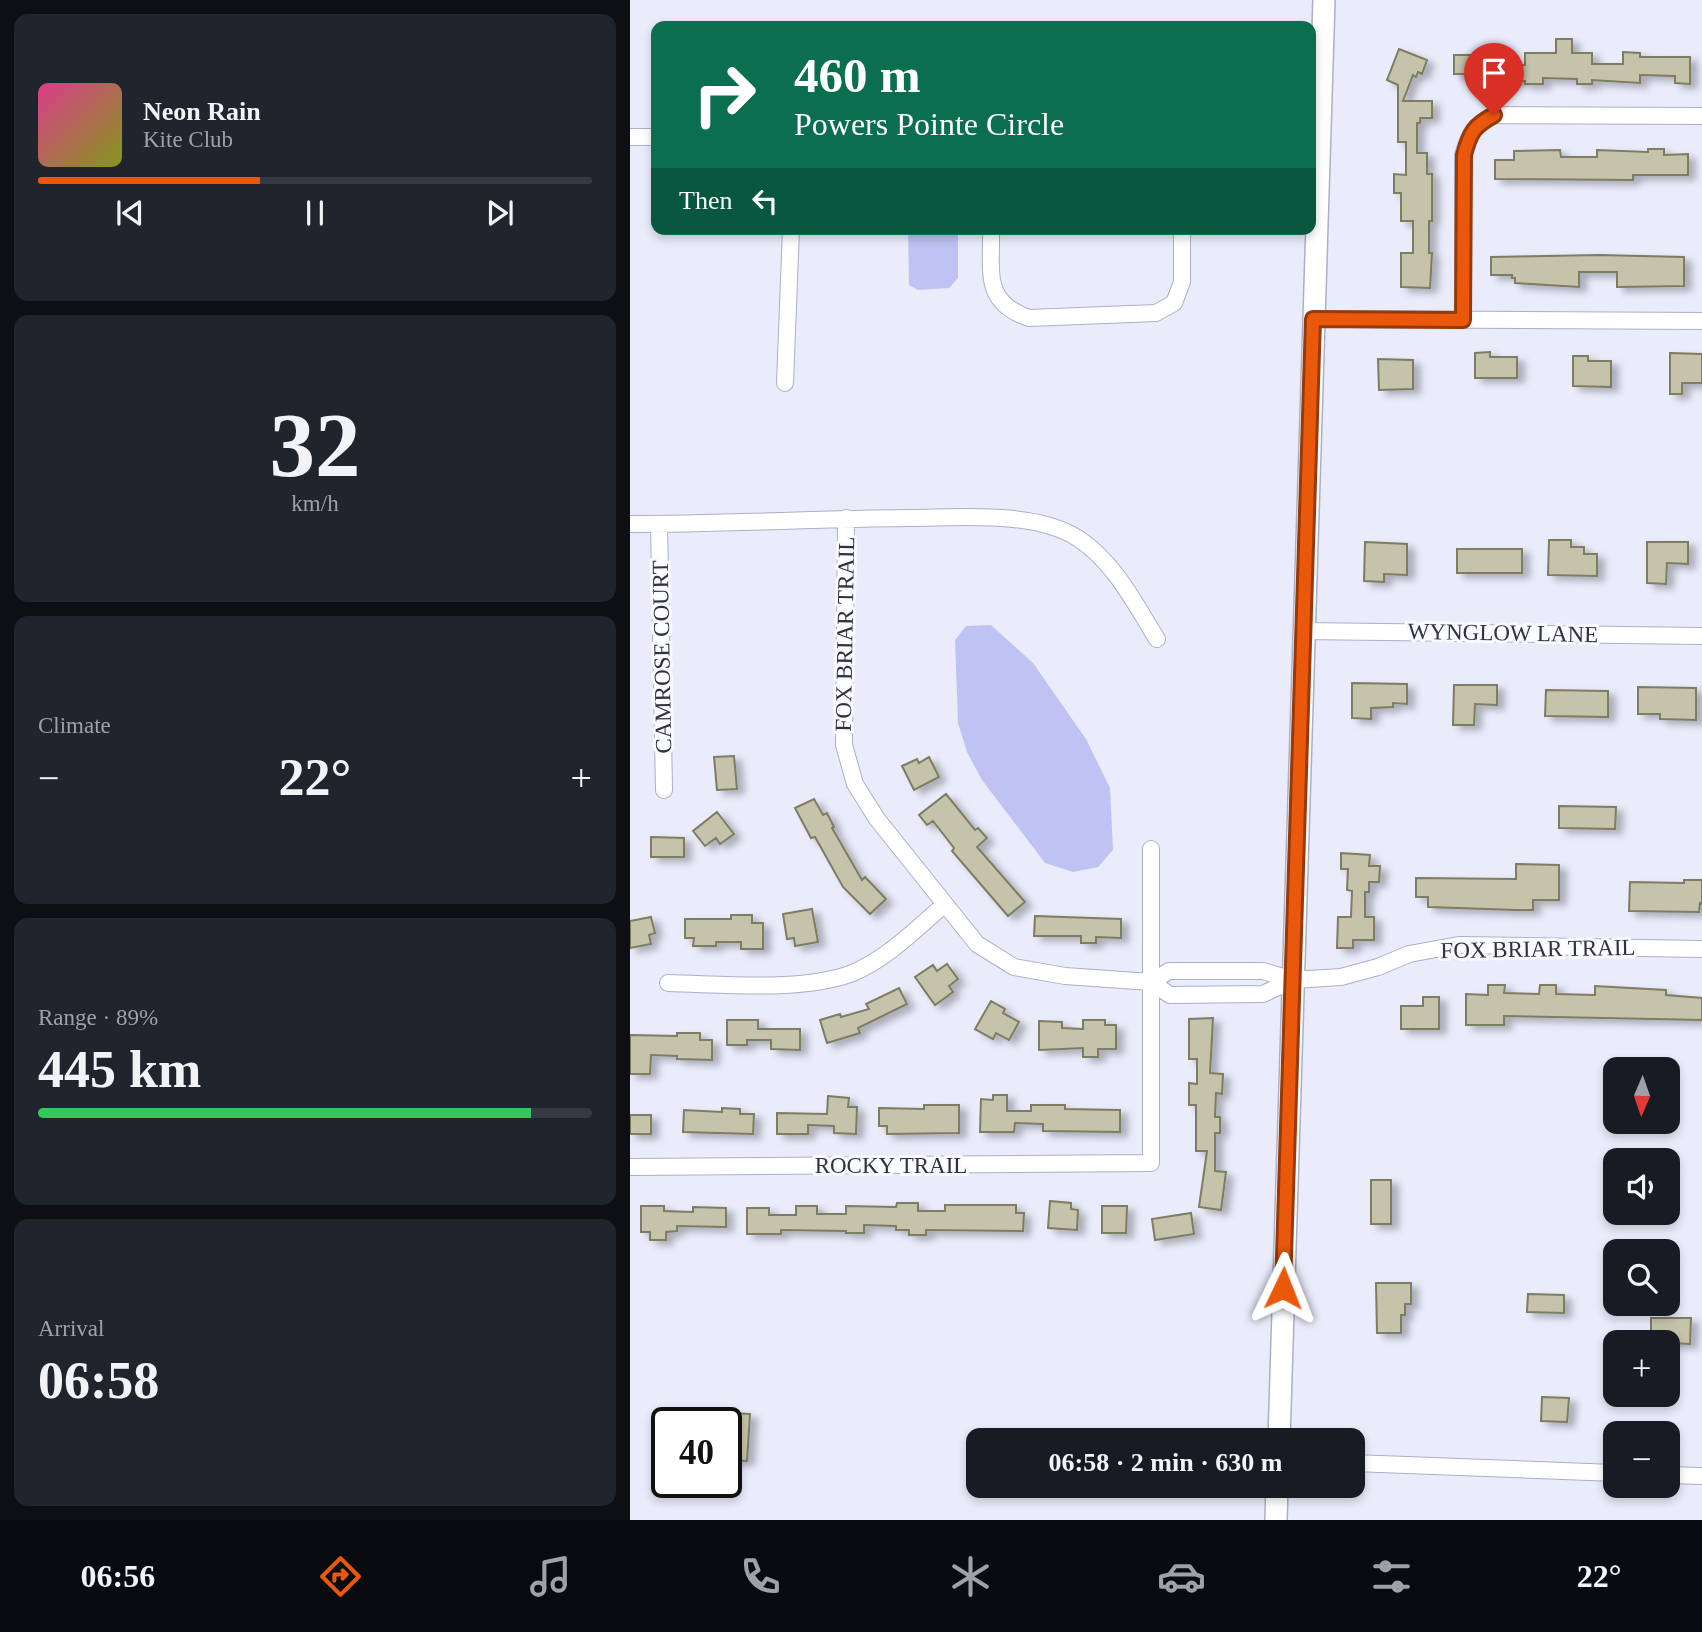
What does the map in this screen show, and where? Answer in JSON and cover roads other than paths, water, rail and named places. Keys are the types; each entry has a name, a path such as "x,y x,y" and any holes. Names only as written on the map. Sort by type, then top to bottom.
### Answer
{"street":[{"path":"1316,121 1324,0"},
{"path":"1463,320 1464,155 1469,137 1478,123 1494,115 1702,116"},
{"path":"630,137 651,137"},
{"path":"785,383 791,235"},
{"path":"991,235 994,294 1012,312 1029,318 1156,313 1174,303 1182,282 1182,235"},
{"path":"1279,1428 1314,235"},
{"path":"1313,319 1702,321"},
{"path":"630,524 1011,518 1042,524 1078,539 1114,571 1157,639"},
{"name":"FOX BRIAR TRAIL","path":"846,519 844,745 855,785 877,819 977,944 1014,967 1065,976 1151,982 1170,995 1263,994 1293,979"},
{"name":"CAMROSE COURT","path":"659,524 664,790"},
{"name":"WYNGLOW LANE","path":"1303,631 1702,636"},
{"path":"1151,982 1152,849"},
{"path":"668,983 798,984 850,974 891,950 945,904"},
{"name":"FOX BRIAR TRAIL","path":"1151,982 1169,971 1263,971 1293,979 1341,977 1378,967 1409,954 1459,945 1702,948"},
{"name":"ROCKY TRAIL","path":"630,1167 1151,1163 1151,982"},
{"path":"1365,1463 1603,1473"},
{"path":"1680,1475 1702,1476"},
{"path":"1276,1520 1277,1498"}],"water":[{"path":"908,235 958,235 958,278 949,288 918,290 909,285"},
{"path":"991,625 1033,663 1086,739 1110,788 1113,850 1098,867 1073,872 1045,863 982,780 967,752 958,723 955,640 966,626"}]}
